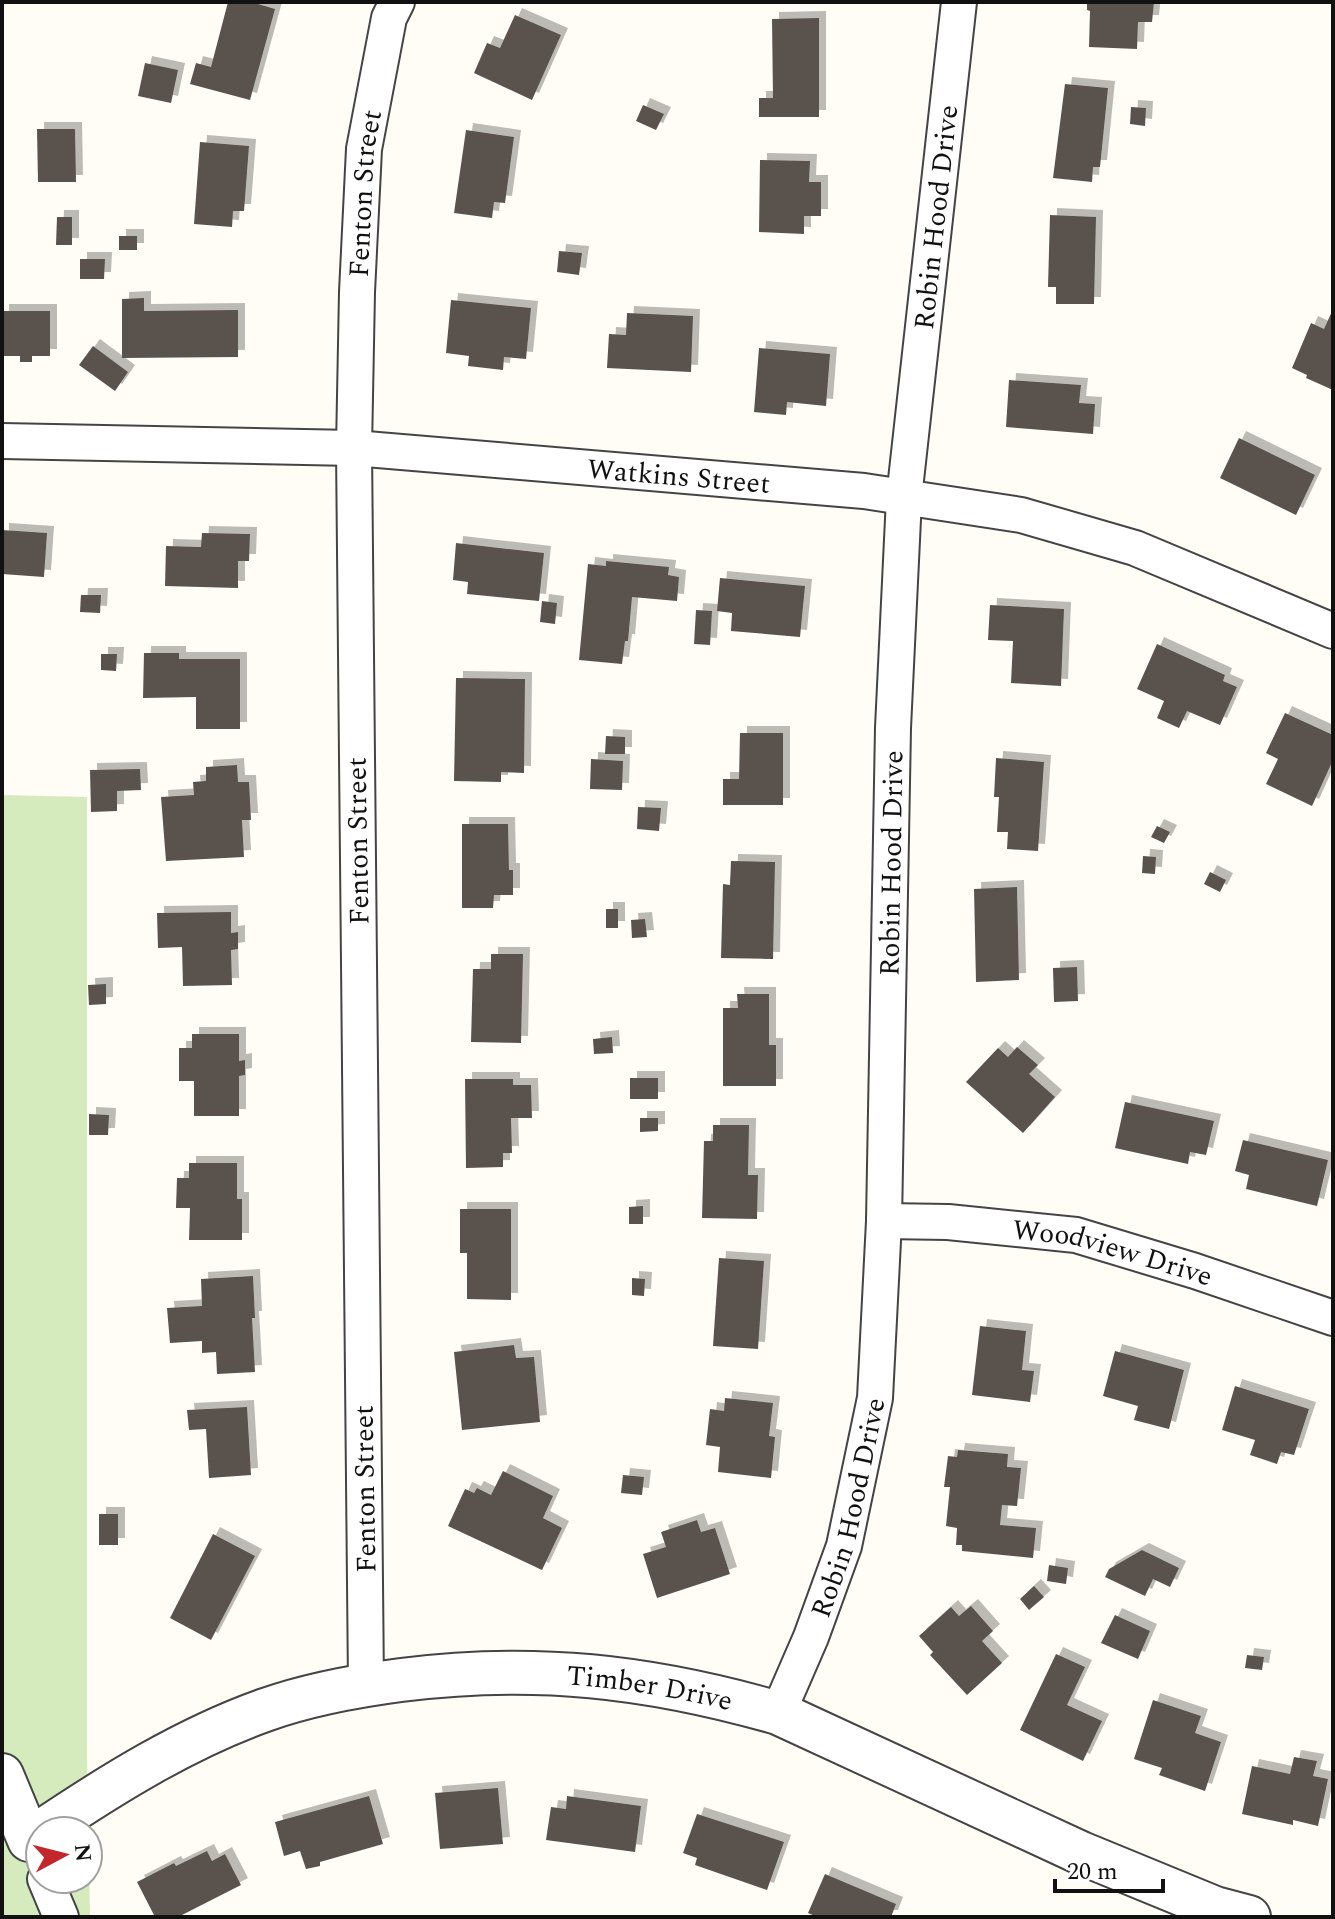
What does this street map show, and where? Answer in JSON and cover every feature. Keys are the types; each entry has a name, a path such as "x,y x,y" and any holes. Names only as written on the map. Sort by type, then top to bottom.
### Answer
{"street":[{"name":"Fenton Street","path":"366,1685 354,448 364,149 389,18 397,2"},
{"name":"Robin Hood Drive","path":"778,1713 811,1637 844,1546 875,1398 884,1221 893,728 904,498 959,2"},
{"name":"Watkins Street","path":"2,441 354,448 864,491 1021,515 1135,548 1333,631"},
{"name":"Woodview Drive","path":"884,1221 948,1222 1076,1235 1333,1318"},
{"name":"Timber Drive","path":"70,1815 186,1744 264,1710 323,1692 454,1673 569,1672 653,1683 727,1698 778,1713 1081,1853 1225,1914"},
{"path":"2,1775 24,1817"},
{"path":"52,1895 61,1917"}],"green space":[{"path":"2,795 87,797 88,1815 24,1815 24,1895 90,1895 90,1917 2,1917"}],"building":[{"path":"228,2 251,2 275,9 250,100 190,84 196,63 211,67"},
{"path":"1087,2 1154,2 1152,22 1138,22 1137,49 1089,47 1090,11 1087,10"},
{"path":"515,15 561,35 532,100 474,73 487,43 500,48"},
{"path":"819,18 819,117 759,117 759,98 773,98 772,19"},
{"path":"145,63 178,70 171,103 138,96"},
{"path":"1065,84 1108,88 1100,167 1093,167 1092,182 1053,178"},
{"path":"643,105 664,114 656,130 636,121"},
{"path":"1131,107 1146,108 1145,126 1130,124"},
{"path":"37,129 75,129 76,182 38,182"},
{"path":"466,130 514,137 505,203 494,202 492,218 454,213"},
{"path":"200,142 249,146 244,211 233,211 232,227 194,224"},
{"path":"760,160 810,161 809,182 821,182 821,216 804,216 804,234 759,232"},
{"path":"1050,215 1096,217 1094,304 1056,304 1056,287 1048,287"},
{"path":"57,217 72,217 72,245 56,245"},
{"path":"119,236 137,236 137,250 119,250"},
{"path":"559,251 582,253 579,275 557,272"},
{"path":"80,259 105,259 104,279 80,279"},
{"path":"144,298 144,311 238,310 238,357 122,358 122,299"},
{"path":"451,300 531,308 526,359 504,357 503,370 468,366 469,356 446,353"},
{"path":"1333,309 1333,390 1292,368 1311,323 1324,329"},
{"path":"2,311 50,311 50,356 32,356 32,362 20,362 20,356 2,356"},
{"path":"627,313 693,316 691,372 607,368 609,334 626,335"},
{"path":"93,346 128,372 115,391 79,365"},
{"path":"759,348 830,354 826,406 787,402 786,415 754,412"},
{"path":"1009,380 1081,385 1079,403 1095,404 1093,434 1006,427"},
{"path":"1239,438 1315,475 1296,515 1220,478"},
{"path":"2,530 47,533 44,577 2,574"},
{"path":"202,533 250,534 249,561 238,561 238,588 165,586 166,546 201,547"},
{"path":"456,543 544,553 539,601 467,594 468,582 453,580"},
{"path":"606,561 669,567 668,575 679,577 677,601 632,597 628,641 625,641 622,664 579,660 588,564 606,566"},
{"path":"720,578 805,586 800,637 731,631 732,613 717,611"},
{"path":"81,595 101,595 100,613 80,612"},
{"path":"542,601 557,603 555,624 540,622"},
{"path":"990,605 1064,609 1061,686 1011,683 1013,641 988,640"},
{"path":"696,610 712,611 710,645 694,644"},
{"path":"1157,644 1225,675 1223,681 1237,687 1220,725 1187,711 1179,728 1157,718 1164,701 1137,689"},
{"path":"144,653 179,653 179,659 240,659 240,729 196,729 196,697 143,698"},
{"path":"101,654 117,654 116,671 101,670"},
{"path":"456,678 525,679 524,773 501,772 501,782 454,781"},
{"path":"1285,713 1333,735 1333,760 1312,806 1266,784 1278,759 1266,753"},
{"path":"740,733 783,733 783,805 723,805 723,779 739,779"},
{"path":"606,736 625,737 625,754 605,754"},
{"path":"996,758 1044,762 1038,851 1007,849 1008,832 997,832 999,797 994,797"},
{"path":"591,759 623,761 622,790 590,789"},
{"path":"237,765 238,782 249,782 251,820 242,820 244,857 166,861 161,797 194,795 193,782 206,781 206,767"},
{"path":"140,769 141,790 117,791 117,811 91,812 90,770"},
{"path":"638,807 661,808 659,831 637,829"},
{"path":"462,824 508,824 513,895 494,895 493,908 462,908"},
{"path":"1157,826 1170,832 1164,843 1151,837"},
{"path":"1143,856 1156,857 1155,874 1142,873"},
{"path":"731,861 775,862 773,959 721,958 723,884 730,885"},
{"path":"1210,872 1226,880 1220,892 1204,884"},
{"path":"1017,887 1019,980 976,982 974,889"},
{"path":"606,909 618,909 618,928 606,928"},
{"path":"231,912 231,933 238,932 238,949 231,950 232,985 183,986 182,947 158,948 157,913"},
{"path":"645,919 647,937 632,938 631,920"},
{"path":"491,954 523,954 521,1043 471,1042 473,969 491,969"},
{"path":"1077,967 1078,1001 1054,1002 1053,968"},
{"path":"106,984 106,1004 89,1005 88,985"},
{"path":"737,994 769,994 769,1045 776,1045 776,1086 723,1086 723,1008 738,1008"},
{"path":"192,1034 239,1034 239,1061 245,1060 245,1075 239,1076 239,1116 194,1116 194,1081 179,1081 179,1048 192,1048"},
{"path":"612,1037 613,1053 594,1054 593,1039"},
{"path":"1017,1047 1038,1065 1029,1074 1055,1097 1023,1133 966,1082 998,1048 1008,1057"},
{"path":"630,1078 658,1078 658,1099 630,1099"},
{"path":"465,1079 513,1079 513,1085 531,1085 532,1118 511,1118 512,1153 503,1153 503,1167 466,1168"},
{"path":"1125,1102 1214,1121 1206,1155 1190,1152 1188,1164 1115,1148"},
{"path":"89,1114 109,1115 108,1135 89,1135"},
{"path":"640,1118 658,1118 658,1131 640,1132"},
{"path":"713,1125 749,1125 748,1175 758,1175 757,1219 702,1218 704,1141 713,1141"},
{"path":"1243,1140 1328,1160 1317,1206 1246,1189 1249,1175 1235,1171"},
{"path":"189,1163 237,1163 237,1199 242,1199 242,1240 189,1240 190,1208 176,1208 177,1178 189,1178"},
{"path":"643,1206 643,1224 629,1224 629,1207"},
{"path":"460,1209 511,1209 511,1300 467,1299 467,1253 460,1253"},
{"path":"719,1258 764,1261 758,1349 713,1346"},
{"path":"253,1276 255,1372 217,1374 216,1352 202,1353 202,1341 170,1343 167,1308 202,1306 201,1279"},
{"path":"632,1278 645,1279 644,1296 632,1295"},
{"path":"980,1326 1026,1331 1022,1370 1034,1371 1030,1402 972,1395"},
{"path":"514,1345 516,1358 534,1357 540,1422 462,1430 454,1352"},
{"path":"1115,1351 1184,1370 1169,1429 1134,1420 1138,1406 1103,1396"},
{"path":"1235,1386 1309,1409 1294,1455 1281,1452 1277,1464 1250,1455 1255,1440 1222,1430"},
{"path":"725,1398 773,1403 769,1436 775,1437 771,1478 718,1472 720,1447 706,1445 710,1409 724,1411"},
{"path":"247,1407 251,1475 209,1478 206,1429 189,1430 187,1410"},
{"path":"958,1450 1008,1454 1007,1467 1021,1468 1017,1506 1002,1505 1000,1525 1036,1528 1033,1558 962,1551 962,1545 956,1545 957,1528 946,1526 950,1487 944,1487 948,1456 957,1457"},
{"path":"503,1471 553,1496 543,1518 562,1528 542,1570 448,1526 465,1489 474,1493 477,1488 491,1495"},
{"path":"623,1475 644,1477 642,1495 621,1493"},
{"path":"99,1514 118,1514 118,1545 99,1545"},
{"path":"697,1520 701,1532 715,1528 730,1574 657,1598 643,1554 666,1547 661,1532"},
{"path":"213,1534 255,1556 211,1640 170,1618"},
{"path":"1142,1550 1179,1568 1170,1587 1153,1579 1145,1596 1105,1577 1109,1569"},
{"path":"1049,1565 1068,1568 1066,1584 1047,1581"},
{"path":"1034,1586 1044,1597 1029,1610 1020,1599"},
{"path":"971,1606 993,1631 982,1641 1002,1663 967,1695 930,1655 933,1652 919,1636 951,1607 959,1616"},
{"path":"1115,1615 1150,1631 1138,1659 1101,1643"},
{"path":"1056,1654 1085,1667 1067,1705 1102,1721 1083,1761 1020,1730"},
{"path":"1247,1655 1264,1657 1262,1670 1245,1668"},
{"path":"1153,1700 1201,1716 1195,1733 1221,1742 1205,1791 1159,1775 1162,1768 1134,1759"},
{"path":"1294,1757 1317,1761 1313,1776 1328,1779 1318,1826 1293,1820 1293,1825 1242,1814 1252,1766 1290,1774"},
{"path":"498,1788 503,1844 440,1849 435,1793"},
{"path":"369,1796 383,1844 306,1869 300,1851 284,1856 275,1822"},
{"path":"567,1796 641,1806 635,1852 546,1840 551,1807 566,1809"},
{"path":"697,1814 784,1842 767,1890 695,1865 697,1858 683,1853"},
{"path":"207,1851 212,1861 225,1854 241,1885 178,1917 155,1917 137,1882"},
{"path":"825,1874 896,1904 891,1917 817,1917 808,1913"}]}
